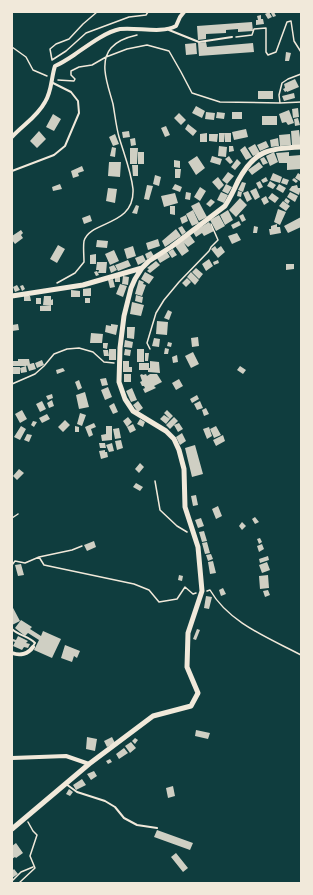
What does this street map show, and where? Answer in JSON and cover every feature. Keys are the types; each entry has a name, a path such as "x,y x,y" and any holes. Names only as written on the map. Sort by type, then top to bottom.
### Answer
{"street":[{"path":"12,137 32,119 45,102 56,66 74,56 91,43 118,30 134,28 169,30 176,26 184,12"},
{"path":"12,830 89,764 153,716 191,706 198,693 186,667 188,633 202,591 198,547 185,507 184,469 180,450 174,439 166,431 133,411 125,399 119,382 120,348 124,316 131,288 142,268 149,261 171,247 225,206 245,170 258,155 277,149 301,147"},
{"path":"12,296 83,286 142,268"},
{"path":"12,653 26,653 33,647"},
{"path":"12,758 66,756 89,764"}],"lane":[{"path":"169,30 199,42 232,37"},
{"path":"12,171 54,155 65,146 79,113 78,101 71,92 52,80"},
{"path":"12,630 31,639 35,643 33,647"},
{"path":"66,784 78,792 106,801 115,807 124,818 137,824 157,828"}],"path":[{"path":"52,66 50,49 56,44 69,39 97,12"},
{"path":"232,37 252,34 254,29 266,28 266,52 268,55 276,52 287,22 292,22 294,41 301,52"},
{"path":"53,285 75,273 84,262 84,240 92,231 114,221 128,210 133,189 105,71 106,57 111,48 126,38 141,34"},
{"path":"12,47 26,57 33,70 52,80 74,81 76,79 71,75 71,72 79,67 92,65 106,57 127,49 146,45 169,52 192,93 220,102 301,102"},
{"path":"280,103 279,95 282,83 301,74"},
{"path":"150,350 147,342 156,313 164,300 218,240 208,219"},
{"path":"12,384 35,374 54,354 67,349 79,348 93,352 104,362 120,363"},
{"path":"155,481 160,510 176,526 194,535"},
{"path":"12,518 18,514"},
{"path":"12,565 14,561 26,563 82,546"},
{"path":"39,558 44,565 134,584 149,590 159,602 177,599 185,587 193,594 210,590 216,600 243,624 301,655"},
{"path":"19,883 35,868 30,856 37,835 30,826 27,818"},
{"path":"12,881 21,872 34,866"}],"building":[{"path":"269,12 272,17 268,19 265,14"},
{"path":"274,12 276,16 273,17 271,13"},
{"path":"261,15 261,19 263,19 264,24 256,25 256,20 258,20 257,16"},
{"path":"252,22 253,31 238,32 238,29 226,30 226,33 206,34 206,39 198,40 197,26"},
{"path":"206,42 207,47 253,43 254,52 199,56 198,43"},
{"path":"196,43 197,54 186,55 185,44"},
{"path":"286,52 291,53 289,61 285,61"},
{"path":"295,79 299,87 285,92 283,89 285,88 284,84"},
{"path":"258,91 273,91 273,99 258,99"},
{"path":"294,93 295,98 284,101 282,96"},
{"path":"196,106 205,111 202,118 192,113"},
{"path":"298,108 299,117 293,118 292,109"},
{"path":"289,110 294,123 288,125 286,122 282,123 279,114"},
{"path":"206,112 215,113 214,120 205,119"},
{"path":"217,112 225,113 224,119 216,118"},
{"path":"232,112 242,112 242,119 232,119"},
{"path":"179,113 186,120 181,125 174,118"},
{"path":"53,114 61,119 54,131 46,127"},
{"path":"262,116 277,116 277,125 262,125"},
{"path":"298,118 300,125 295,126 294,119"},
{"path":"188,124 197,131 193,136 185,129"},
{"path":"166,126 170,135 165,137 161,128"},
{"path":"246,129 248,137 234,140 232,132"},
{"path":"299,130 301,145 292,146 291,131"},
{"path":"39,131 46,139 37,148 30,141"},
{"path":"129,131 130,137 123,138 122,132"},
{"path":"207,133 207,142 200,142 200,134"},
{"path":"219,133 225,133 224,142 219,142"},
{"path":"225,133 231,133 231,142 225,142"},
{"path":"115,134 119,144 113,146 109,137"},
{"path":"209,134 218,134 217,142 209,141"},
{"path":"290,134 291,145 280,146 279,135"},
{"path":"135,138 136,145 131,146 130,139"},
{"path":"278,138 279,146 271,147 270,140"},
{"path":"266,141 269,147 260,151 257,145"},
{"path":"255,144 260,153 253,156 248,148"},
{"path":"219,146 227,147 226,157 218,156"},
{"path":"229,146 233,146 234,151 229,152"},
{"path":"245,146 252,157 246,160 240,150"},
{"path":"112,147 116,148 115,157 110,156"},
{"path":"130,148 138,148 137,164 130,164"},
{"path":"138,152 144,152 144,164 138,164"},
{"path":"274,152 278,162 270,166 266,156"},
{"path":"289,152 289,156 301,155 301,169 287,170 287,163 279,163 276,153"},
{"path":"197,156 205,168 196,175 188,162"},
{"path":"212,156 222,159 220,165 210,162"},
{"path":"229,156 233,162 230,164 225,159"},
{"path":"264,157 268,163 263,165 260,159"},
{"path":"237,159 241,163 235,170 231,167"},
{"path":"174,160 180,161 180,168 174,167"},
{"path":"109,162 121,162 120,177 108,176"},
{"path":"259,162 263,167 252,175 248,170"},
{"path":"132,165 138,165 138,176 133,176"},
{"path":"82,166 84,171 78,173 79,176 73,178 71,171"},
{"path":"175,169 181,169 180,178 175,178"},
{"path":"228,172 234,176 227,184 222,180"},
{"path":"273,173 282,177 280,183 270,180"},
{"path":"298,173 301,175 300,181 295,178"},
{"path":"155,175 161,177 159,186 153,184"},
{"path":"218,177 224,185 219,190 212,182"},
{"path":"266,177 268,181 263,183 261,180"},
{"path":"283,178 289,180 287,185 281,183"},
{"path":"294,178 298,181 296,183 292,180"},
{"path":"260,181 263,187 259,189 256,183"},
{"path":"270,181 276,185 273,189 267,186"},
{"path":"242,182 246,183 243,192 238,190"},
{"path":"60,184 62,189 53,191 52,187"},
{"path":"175,184 182,187 180,192 172,189"},
{"path":"226,184 232,187 228,194 222,191"},
{"path":"279,184 286,188 283,193 276,189"},
{"path":"147,185 153,186 149,200 144,199"},
{"path":"297,185 298,188 301,188 299,195 289,190 292,186"},
{"path":"200,187 206,191 200,201 194,197"},
{"path":"108,188 117,189 115,203 106,201"},
{"path":"256,188 260,197 255,200 250,191"},
{"path":"238,191 242,192 241,197 237,196"},
{"path":"248,191 252,199 247,202 243,193"},
{"path":"186,192 191,193 190,200 185,199"},
{"path":"221,192 228,195 224,203 217,200"},
{"path":"290,192 298,196 295,202 287,197"},
{"path":"175,193 178,203 164,207 161,196"},
{"path":"272,193 279,198 275,203 268,198"},
{"path":"266,196 269,202 264,205 261,199"},
{"path":"240,198 247,205 236,217 229,210"},
{"path":"286,198 290,201 288,204 284,201"},
{"path":"211,199 215,202 210,207 206,204"},
{"path":"283,201 290,206 286,211 279,206"},
{"path":"199,202 207,217 199,221 191,206"},
{"path":"136,205 139,206 137,214 132,213"},
{"path":"170,206 175,206 175,215 170,214"},
{"path":"278,209 286,212 280,225 274,222"},
{"path":"193,210 199,223 192,226 186,214"},
{"path":"228,210 233,220 225,225 220,215"},
{"path":"243,214 246,220 242,222 239,216"},
{"path":"90,215 92,221 84,224 82,218"},
{"path":"186,215 188,221 182,224 180,218"},
{"path":"219,215 225,226 216,231 210,220"},
{"path":"301,217 301,227 288,233 284,226"},
{"path":"239,221 241,225 233,229 231,225"},
{"path":"209,222 214,231 204,236 202,233 196,237 193,232"},
{"path":"277,224 277,227 280,227 281,233 270,235 269,229 271,229 271,226"},
{"path":"182,226 186,232 182,235 178,228"},
{"path":"254,226 258,227 257,233 253,233"},
{"path":"176,229 181,236 165,247 162,241"},
{"path":"21,230 23,233 21,235 23,238 15,244 12,240 12,236"},
{"path":"237,233 241,240 232,244 228,236"},
{"path":"190,235 195,242 188,247 184,243 189,251 182,256 175,246"},
{"path":"158,239 160,246 148,250 146,243"},
{"path":"97,240 108,241 107,248 96,247"},
{"path":"58,245 65,249 57,263 50,259"},
{"path":"133,246 136,256 127,259 124,249"},
{"path":"215,246 217,249 221,246 225,252 218,258 211,249"},
{"path":"173,249 177,255 172,258 168,252"},
{"path":"114,250 119,261 110,265 105,254"},
{"path":"151,251 154,256 147,259 145,254"},
{"path":"167,252 170,257 160,263 157,258"},
{"path":"96,254 96,264 90,264 90,255"},
{"path":"143,255 146,261 138,265 135,258"},
{"path":"209,259 213,266 206,271 202,264"},
{"path":"128,260 131,266 118,271 115,265"},
{"path":"218,260 219,263 214,265 213,262"},
{"path":"156,261 160,265 150,273 147,271 149,269 147,268"},
{"path":"97,262 107,262 106,273 98,273 99,270 96,270"},
{"path":"286,264 294,264 294,269 286,270"},
{"path":"114,265 117,270 111,273 109,267"},
{"path":"196,268 203,274 199,279 192,272"},
{"path":"97,271 99,275 96,276 94,272"},
{"path":"145,272 154,277 149,284 141,279"},
{"path":"191,272 199,280 195,285 187,277"},
{"path":"123,276 129,277 128,285 122,284"},
{"path":"115,277 120,277 120,282 115,282"},
{"path":"187,278 191,282 186,287 182,283"},
{"path":"113,279 115,287 110,288 108,280"},
{"path":"139,280 144,282 143,284 146,285 142,296 135,294"},
{"path":"120,284 127,286 123,297 116,294"},
{"path":"17,285 20,290 15,292 13,287"},
{"path":"23,285 25,289 22,291 20,286"},
{"path":"91,288 91,296 83,296 83,289"},
{"path":"71,290 80,291 80,297 71,297"},
{"path":"136,295 143,297 142,303 135,301"},
{"path":"24,296 30,296 31,301 24,301"},
{"path":"44,296 51,296 51,300 53,299 53,305 43,305"},
{"path":"36,298 41,298 41,304 36,304"},
{"path":"85,298 90,298 90,303 85,303"},
{"path":"132,302 144,305 141,316 130,314"},
{"path":"51,305 51,311 40,311 40,306"},
{"path":"168,310 172,312 169,320 164,318"},
{"path":"157,321 168,322 167,335 156,334"},
{"path":"18,324 19,330 12,331 12,325"},
{"path":"111,324 118,325 116,335 105,332 106,325 111,326"},
{"path":"127,327 135,327 134,339 127,338"},
{"path":"91,333 103,334 102,343 90,343"},
{"path":"198,337 199,346 192,347 191,338"},
{"path":"154,338 160,339 159,347 152,346"},
{"path":"125,340 133,342 132,348 124,347"},
{"path":"168,342 172,343 171,347 167,346"},
{"path":"103,343 108,343 107,349 103,348"},
{"path":"165,348 169,349 168,354 164,354"},
{"path":"109,349 116,349 116,360 109,360"},
{"path":"125,349 131,350 130,356 124,355"},
{"path":"137,349 144,349 144,362 137,362"},
{"path":"103,350 108,350 109,356 104,356"},
{"path":"193,352 199,364 191,368 185,356"},
{"path":"145,353 149,353 148,361 145,361"},
{"path":"177,355 178,362 173,363 172,357"},
{"path":"18,359 29,359 30,364 26,366 12,366 12,361 18,361"},
{"path":"42,360 44,365 37,368 35,363"},
{"path":"123,361 129,361 129,367 132,367 132,372 123,372"},
{"path":"150,361 159,362 160,373 148,372 148,370 139,370 139,363 149,363 150,368"},
{"path":"34,363 36,369 29,371 27,365"},
{"path":"26,366 27,372 21,373 20,368"},
{"path":"240,366 246,370 243,374 237,370"},
{"path":"12,367 20,367 20,374 12,374"},
{"path":"63,368 65,371 57,374 56,370"},
{"path":"124,374 131,374 131,382 124,382"},
{"path":"146,374 147,376 150,374 157,374 162,382 154,386 156,388 145,393 143,389 145,388 140,382 142,381 140,375"},
{"path":"106,378 108,385 102,386 100,379"},
{"path":"179,379 183,386 176,390 172,383"},
{"path":"79,380 82,388 78,390 75,382"},
{"path":"108,387 112,397 105,400 101,390"},
{"path":"132,388 137,400 131,402 126,391"},
{"path":"85,392 89,407 79,409 76,395"},
{"path":"52,394 53,398 48,400 46,396"},
{"path":"197,395 199,399 192,403 190,399"},
{"path":"52,400 54,406 49,408 47,403"},
{"path":"42,401 46,409 40,412 36,404"},
{"path":"138,401 143,408 138,412 133,405"},
{"path":"200,401 203,408 197,410 194,404"},
{"path":"114,403 118,412 113,414 109,406"},
{"path":"206,408 209,414 204,416 202,410"},
{"path":"22,410 27,419 20,423 15,414"},
{"path":"167,410 173,416 170,419 164,413"},
{"path":"80,413 86,415 82,426 77,424"},
{"path":"47,414 50,419 42,423 39,418"},
{"path":"164,415 170,419 166,424 160,419"},
{"path":"128,417 132,422 127,427 123,421"},
{"path":"174,417 178,421 170,429 166,425"},
{"path":"140,419 145,422 143,427 137,424"},
{"path":"65,420 70,425 63,432 58,427"},
{"path":"33,421 37,422 34,427 31,425"},
{"path":"94,423 96,427 91,429 93,435 89,437 85,427"},
{"path":"179,423 183,429 178,432 174,425"},
{"path":"133,424 136,430 130,433 127,427"},
{"path":"21,426 26,429 20,440 14,437"},
{"path":"75,426 79,427 79,432 75,432"},
{"path":"106,426 112,426 112,440 102,441 101,435 106,434"},
{"path":"216,426 221,435 214,438 210,429"},
{"path":"209,427 212,436 207,439 203,429"},
{"path":"119,428 121,438 115,439 113,429"},
{"path":"182,433 186,441 180,445 176,437"},
{"path":"27,434 32,435 29,442 24,440"},
{"path":"223,435 225,441 216,446 213,440"},
{"path":"121,440 123,448 117,450 115,441"},
{"path":"99,443 105,443 106,448 100,448"},
{"path":"112,443 114,451 109,452 106,445"},
{"path":"195,445 203,474 192,477 185,448"},
{"path":"105,450 108,457 101,459 99,451"},
{"path":"140,463 144,467 139,473 135,469"},
{"path":"19,469 24,473 17,480 13,476"},
{"path":"136,483 143,487 140,491 133,487"},
{"path":"196,495 198,505 193,506 191,496"},
{"path":"218,506 222,516 216,519 212,509"},
{"path":"255,517 259,522 255,524 252,519"},
{"path":"201,518 204,526 198,528 195,520"},
{"path":"242,522 246,526 242,530 239,526"},
{"path":"204,531 207,541 202,542 199,532"},
{"path":"260,538 262,542 259,544 257,539"},
{"path":"94,541 96,547 87,551 84,545"},
{"path":"207,542 210,553 205,554 202,543"},
{"path":"262,544 264,549 259,552 257,546"},
{"path":"211,554 213,559 208,561 206,555"},
{"path":"268,556 269,560 260,563 259,559"},
{"path":"213,561 216,573 210,574 208,562"},
{"path":"267,562 270,570 262,573 259,565"},
{"path":"21,564 24,575 18,576 15,565"},
{"path":"179,575 183,576 182,581 178,580"},
{"path":"268,575 269,588 260,589 259,576"},
{"path":"223,588 226,594 221,596 219,590"},
{"path":"268,590 270,595 265,597 263,591"},
{"path":"206,596 212,597 209,609 204,608"},
{"path":"12,606 20,621 12,625"},
{"path":"21,620 32,627 30,629 41,636 43,631 61,639 52,658 34,650 39,640 28,633 25,636 15,628"},
{"path":"197,629 200,630 196,640 193,639"},
{"path":"18,636 28,641 26,643 30,644 28,648 24,647 22,650 13,646 15,642 12,641 13,639 16,640"},
{"path":"65,645 80,651 77,658 74,656 72,662 61,658"},
{"path":"196,730 210,733 208,739 195,736"},
{"path":"87,737 97,739 95,751 86,749"},
{"path":"112,737 115,743 107,747 104,741"},
{"path":"135,738 138,740 135,744 132,741"},
{"path":"131,742 136,748 130,753 125,746"},
{"path":"124,748 128,753 119,759 116,754"},
{"path":"110,759 112,762 108,764 106,761"},
{"path":"94,771 97,776 91,780 87,774"},
{"path":"82,779 86,785 76,790 73,785"},
{"path":"173,786 175,796 168,798 166,788"},
{"path":"69,789 73,792 70,796 66,794"},
{"path":"157,830 193,843 190,850 154,837"},
{"path":"16,843 23,853 12,859 12,846"},
{"path":"176,853 188,868 183,872 171,857"},
{"path":"14,869 18,874 12,878 12,871"}]}
